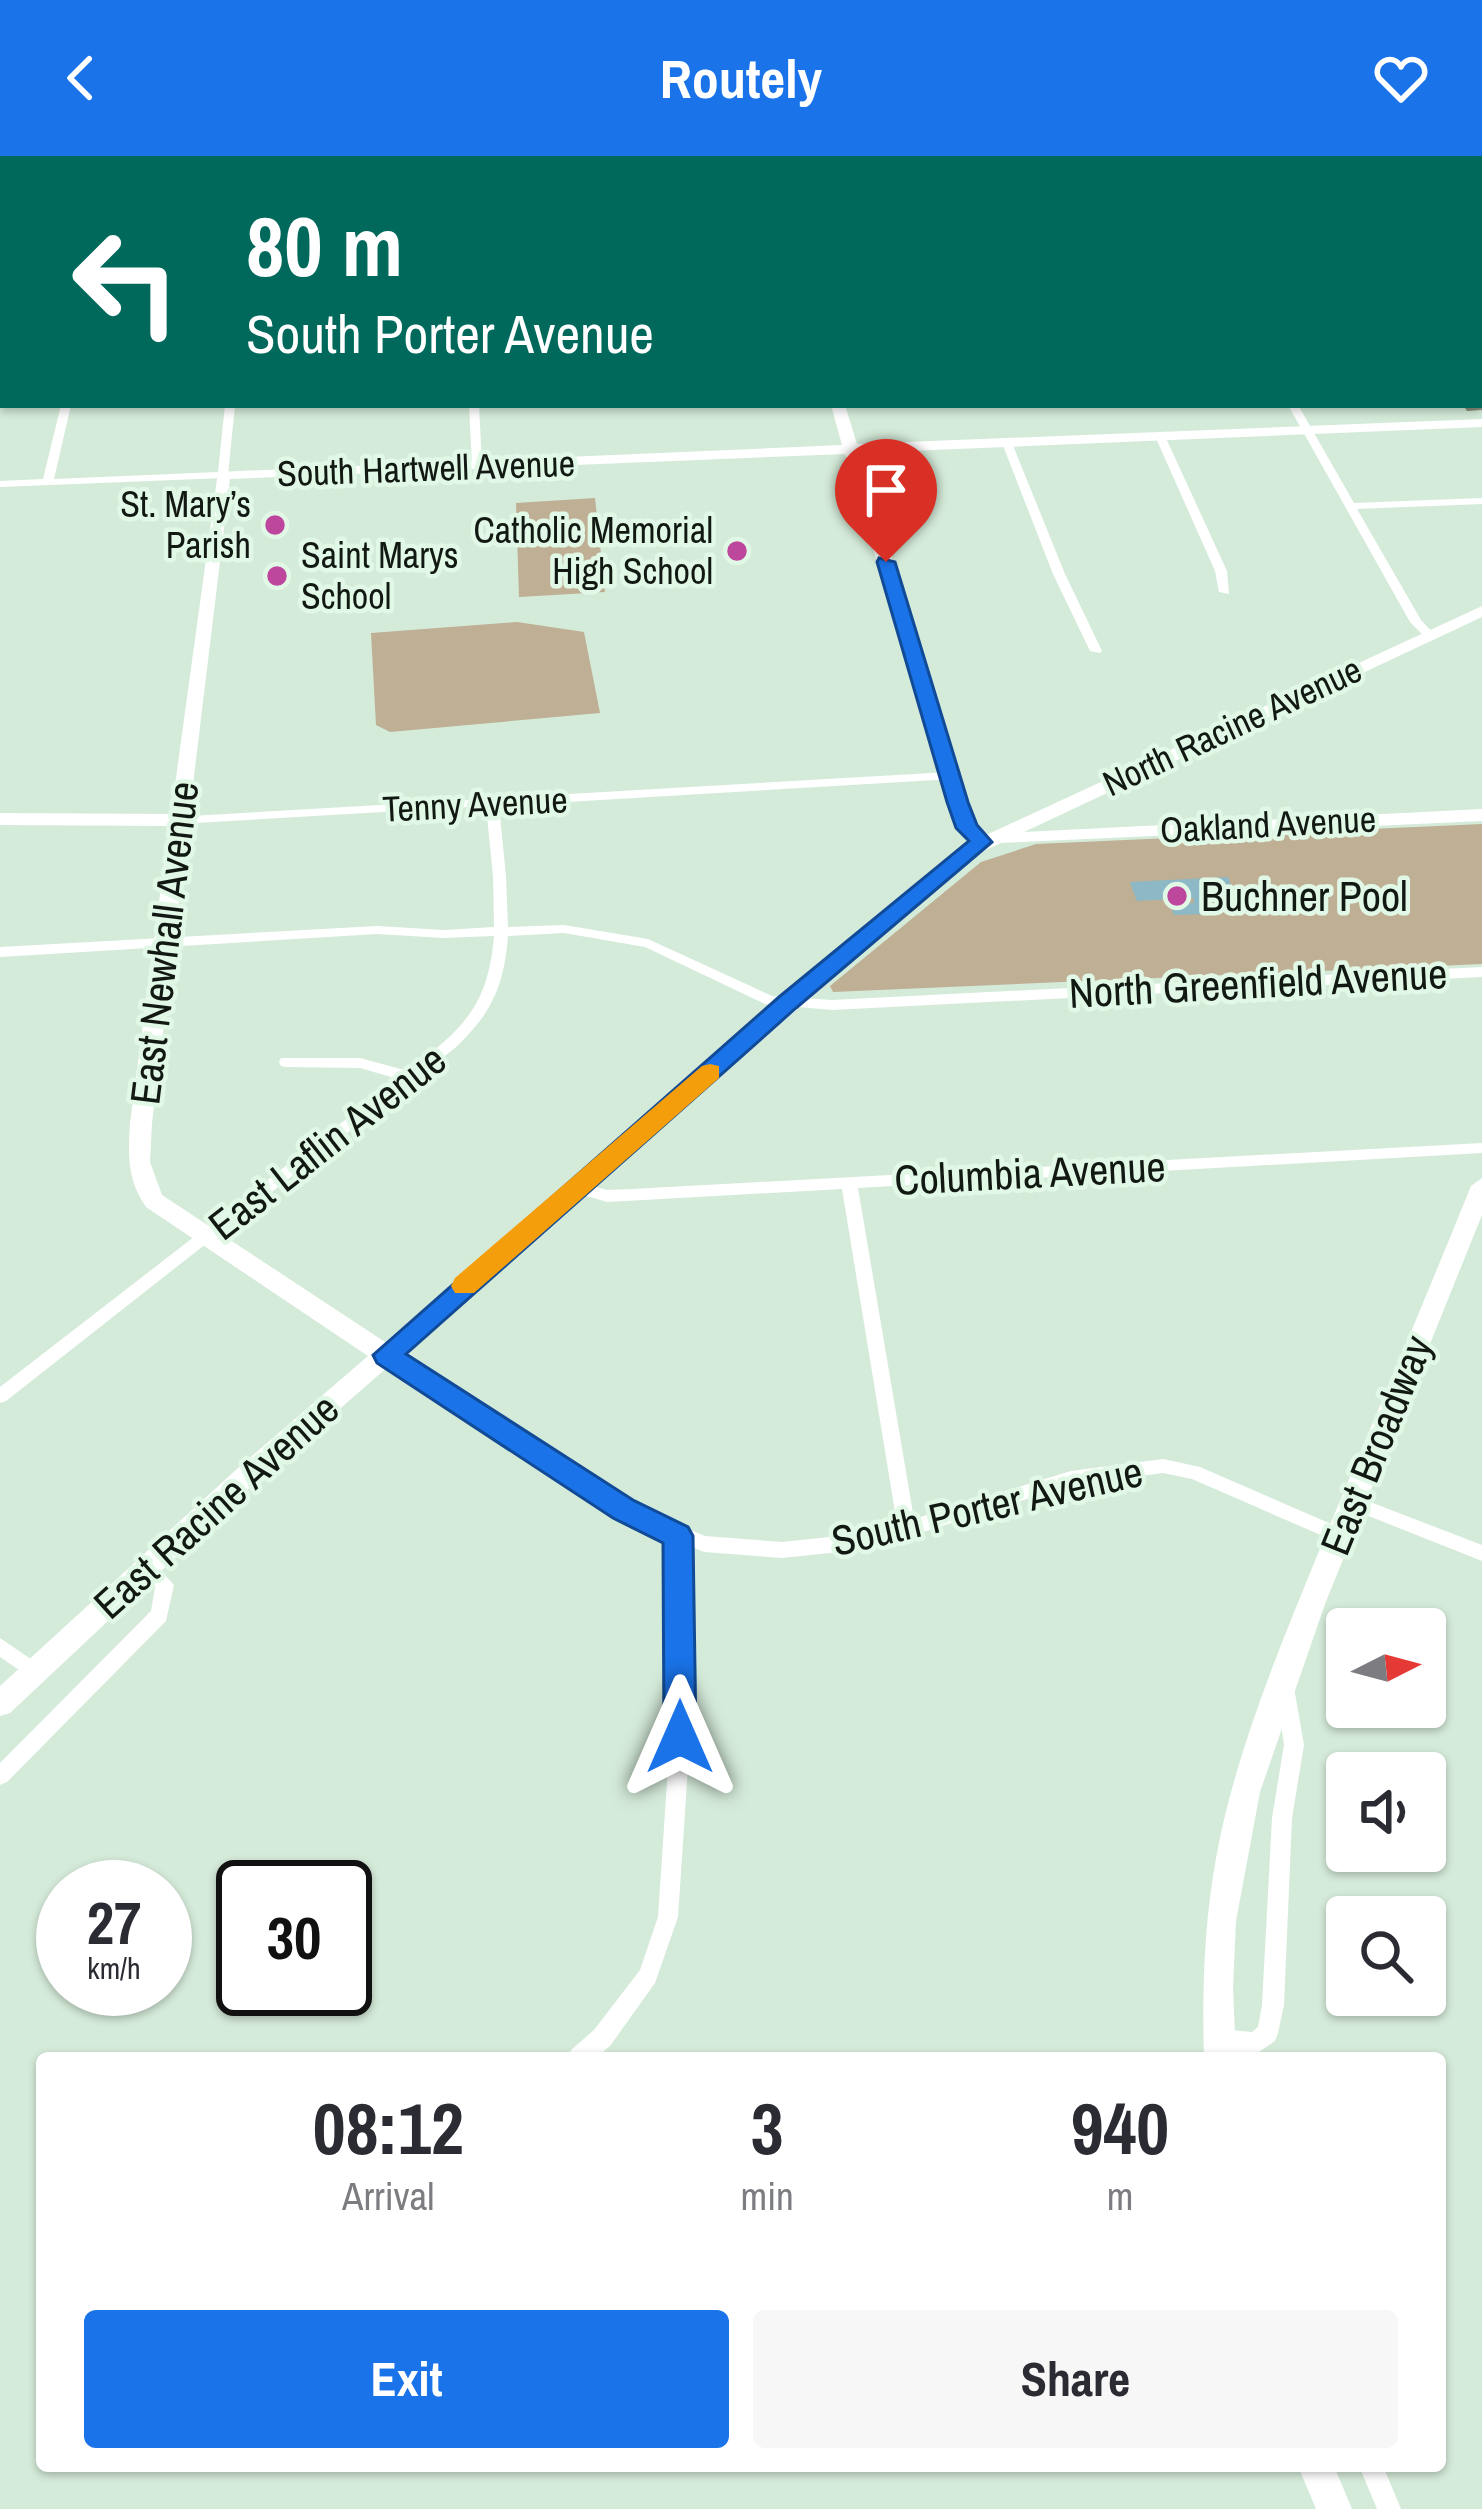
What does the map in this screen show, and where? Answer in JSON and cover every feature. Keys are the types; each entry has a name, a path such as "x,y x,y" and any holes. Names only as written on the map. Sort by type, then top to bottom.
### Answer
{"street":[{"path":"48,482 65,408"},
{"name":"East Newhall Avenue","path":"230,408 139,1162 145,1188 154,1201 386,1355"},
{"path":"474,408 477,466"},
{"path":"839,408 949,776 967,828 982,842"},
{"path":"1295,408 1416,622 1429,635"},
{"name":"South Hartwell Avenue","path":"0,484 1482,423"},
{"path":"1160,436 1221,571 1225,592"},
{"path":"1007,442 1059,574 1096,651"},
{"path":"1351,506 1482,501"},
{"name":"North Racine Avenue","path":"982,842 1482,610"},
{"name":"Tenny Avenue","path":"0,819 179,820 949,776"},
{"path":"1073,800 1079,822 1102,832"},
{"name":"East Laflin Avenue","path":"0,1396 460,1036 488,1000 499,961 492,803"},
{"name":"Oakland Avenue","path":"982,842 1482,814"},
{"name":"East Racine Avenue","path":"0,1704 146,1565 788,1002 982,842"},
{"name":"North Greenfield Avenue","path":"0,952 377,930 564,929 630,938 663,949 770,1001 832,1005 1482,972"},
{"path":"286,1062 360,1063 410,1077"},
{"name":"Columbia Avenue","path":"578,1188 607,1196 1482,1148"},
{"path":"849,1184 907,1529"},
{"name":"East Broadway","path":"1220,2049 1220,1950 1229,1854 1250,1764 1352,1502 1475,1221 1482,1186"},
{"name":"South Porter Avenue","path":"386,1355 623,1509 678,1536 725,1547 782,1550 907,1529 1049,1483 1163,1466 1194,1472 1340,1534"},
{"path":"1352,1502 1482,1553"},
{"path":"584,2052 635,1996 655,1960 668,1917 680,1737 678,1536"},
{"path":"0,1776 159,1615 165,1585 146,1565"},
{"path":"0,1646 34,1672"},
{"path":"1220,2049 1256,2044 1267,2033 1273,2005 1282,1818 1294,1745 1292,1708 1282,1676"},
{"path":"1319,2472 1334,2509"},
{"path":"1374,2472 1389,2509"}],"shaded area":[{"path":"595,498 605,592 519,597 516,503"},
{"path":"517,622 584,632 600,713 390,732 376,725 371,633"},
{"path":"1482,824 1482,964 833,992 830,986 981,862 1036,844"}],"water":[{"name":"Buchner Pool","path":"1228,877 1235,896 1202,897 1208,914 1174,915 1170,904 1194,903 1193,898 1137,901 1130,882"}],"slow traffic":[{"path":"464,1286 710,1072"}],"place":[{"name":"St. Mary’s Parish","path":"275,525"},
{"name":"Catholic Memorial High School","path":"737,551"},
{"name":"Saint Marys School","path":"277,576"},
{"name":"Buchner Pool","path":"1177,896"}],"route":[{"path":"680,1737 678,1536 623,1509 386,1355 788,1002 982,842 967,828 958,802 886,562"}]}
